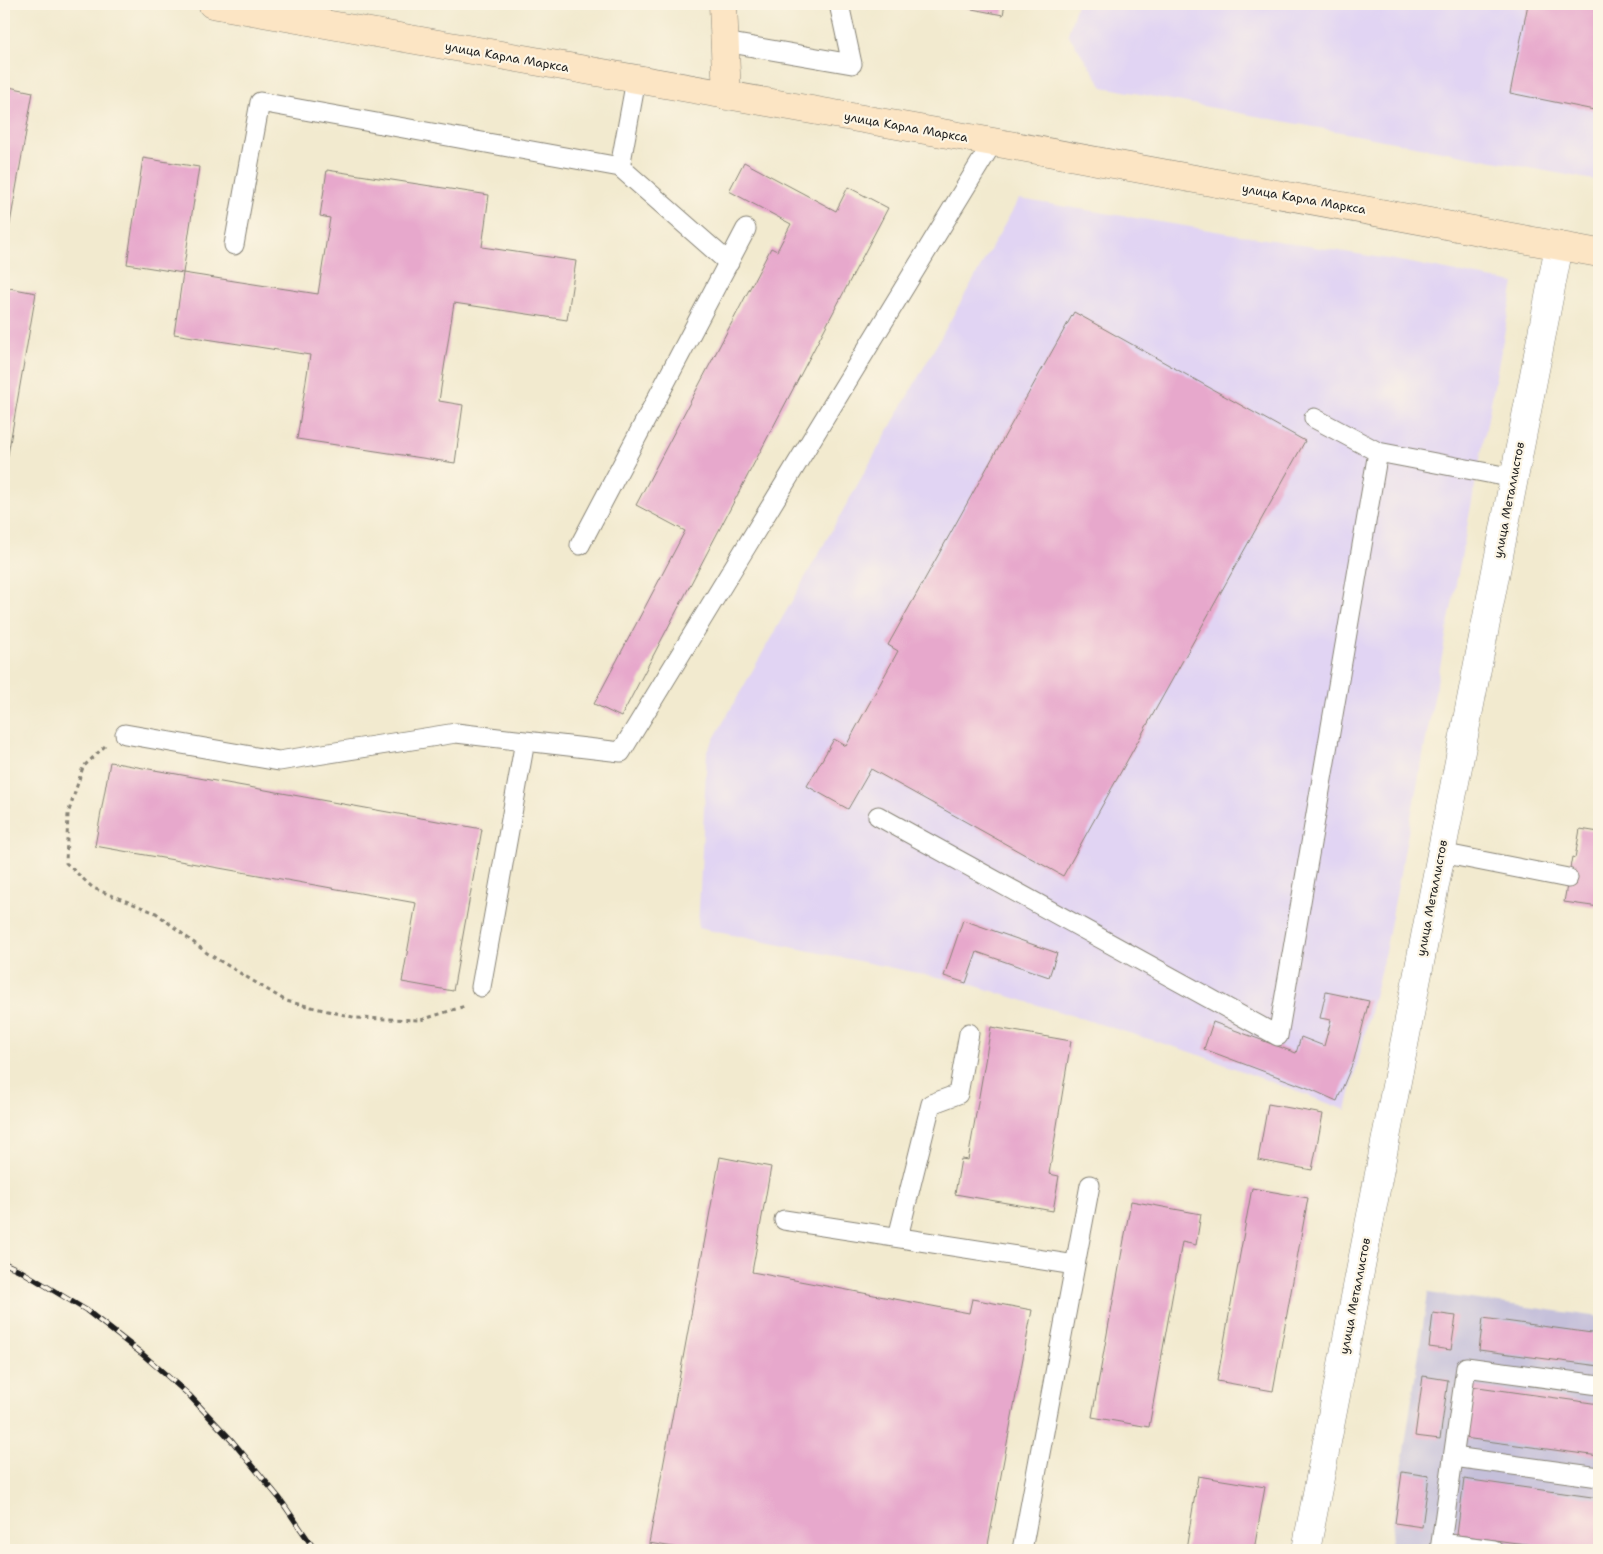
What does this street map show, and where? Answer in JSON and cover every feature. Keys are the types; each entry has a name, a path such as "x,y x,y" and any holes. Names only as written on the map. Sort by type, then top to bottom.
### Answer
{"main road":[{"name":"улица Карла Маркса","path":"212,4 993,142 1599,253"},
{"path":"723,4 728,96"}],"street":[{"name":"улица Металлистов","path":"1306,1550 1559,246"}],"lane":[{"path":"725,42 852,64 839,4"},
{"path":"620,167 636,80"},
{"path":"234,245 260,102 620,167 729,263"},
{"path":"125,734 279,761 456,733 621,752 993,142"},
{"path":"580,546 746,229"},
{"path":"1314,418 1378,452 1514,478"},
{"path":"878,816 1278,1036 1378,452"},
{"path":"481,986 525,741"},
{"path":"1441,853 1568,878"},
{"path":"898,1237 931,1104 958,1094 970,1034"},
{"path":"1022,1550 1090,1185"},
{"path":"784,1220 1076,1265"},
{"path":"1494,1550 1441,1547 1466,1367 1599,1385"},
{"path":"1454,1457 1599,1477"}],"path":[{"path":"125,734 103,747 83,766 68,814 66,863 93,888 156,913 207,953 286,1000 357,1018 421,1020 475,1003 481,986"}],"shaded area":[{"path":"1077,4 1599,4 1599,181 1103,87 1068,34"},
{"path":"1019,199 1400,261 1514,283 1385,952 1346,1110 1194,1053 966,983 698,928 707,751"},
{"path":"1428,1293 1599,1317 1599,1550 1389,1550"}],"building":[{"path":"946,4 1005,4 1003,15"},
{"path":"1528,4 1599,4 1599,111 1510,93"},
{"path":"4,86 33,92 5,252 4,252"},
{"path":"143,158 199,167 183,273 127,264"},
{"path":"744,162 836,211 848,187 888,208 621,717 594,704 685,531 636,505 771,248 777,251 791,224 729,191"},
{"path":"327,170 489,195 482,247 576,261 567,320 454,303 439,401 463,405 455,463 297,439 310,355 174,334 183,273 318,294 330,218 320,216"},
{"path":"4,287 36,293 5,472 4,472"},
{"path":"1074,312 1305,441 1063,876 871,769 848,809 807,786 834,739 846,746 898,651 888,645"},
{"path":"110,762 482,829 453,991 402,982 416,903 95,846"},
{"path":"1580,829 1599,832 1599,907 1564,902 1572,857 1575,858"},
{"path":"963,920 1057,953 1049,977 977,952 966,983 944,976"},
{"path":"1326,992 1369,1001 1354,1060 1337,1101 1308,1088 1204,1049 1213,1022 1296,1053 1301,1037 1324,1046 1331,1020 1320,1018"},
{"path":"991,1027 1071,1041 1049,1174 1059,1176 1053,1211 955,1194 961,1159 968,1160"},
{"path":"1268,1104 1323,1114 1312,1170 1258,1160"},
{"path":"720,1157 771,1167 752,1272 969,1313 972,1299 1032,1310 987,1550 679,1550 679,1548 649,1543"},
{"path":"1252,1188 1308,1198 1273,1391 1217,1381"},
{"path":"1131,1201 1201,1214 1196,1245 1182,1242 1149,1427 1092,1417"},
{"path":"1433,1313 1456,1316 1451,1350 1429,1347"},
{"path":"1483,1318 1599,1334 1599,1366 1479,1350"},
{"path":"1423,1376 1448,1380 1440,1439 1415,1436"},
{"path":"1471,1386 1599,1404 1599,1456 1464,1438"},
{"path":"1402,1472 1429,1476 1422,1527 1395,1523"},
{"path":"1198,1476 1265,1487 1254,1550 1186,1550"},
{"path":"1464,1479 1599,1498 1599,1550 1570,1550 1457,1535"}],"railway":[{"path":"4,1263 21,1271 86,1310 141,1353 189,1395 233,1442 280,1499 315,1550"}]}
